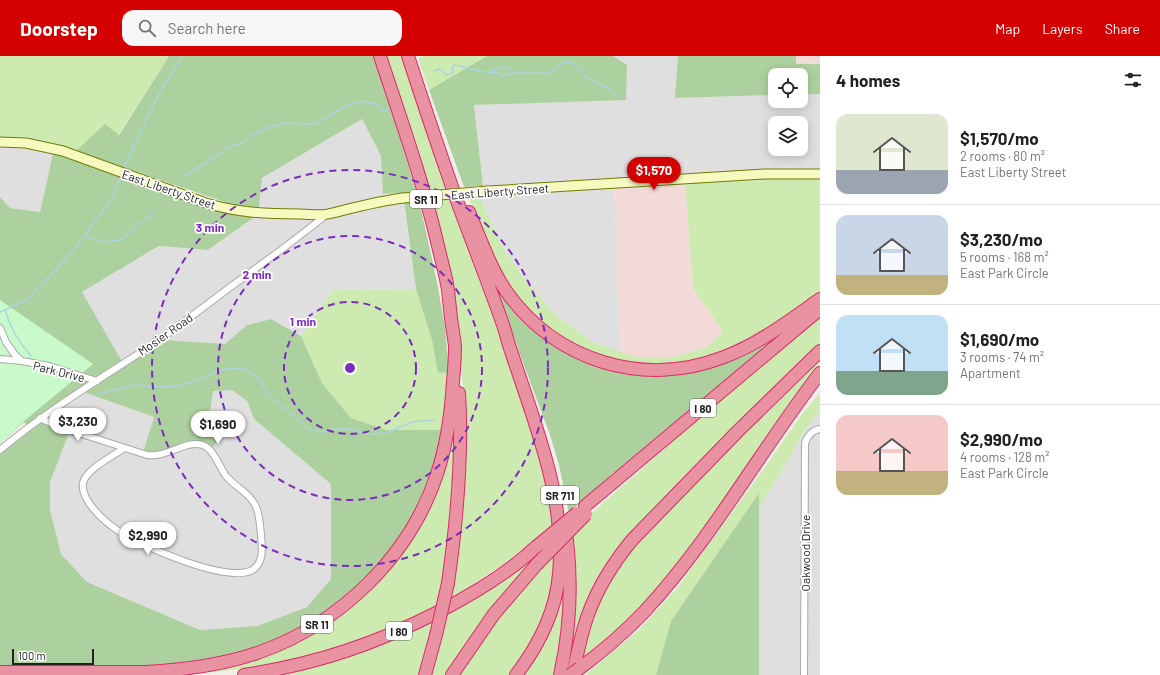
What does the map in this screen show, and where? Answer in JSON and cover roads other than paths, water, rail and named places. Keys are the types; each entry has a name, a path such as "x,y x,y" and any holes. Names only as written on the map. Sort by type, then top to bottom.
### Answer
{"highway":[{"name":"SR 11","path":"0,672 167,671 215,664 250,655 287,641 315,626 359,593 389,561 413,526 431,491 445,447 452,408 455,346 448,288 434,230 420,180 380,56"},
{"name":"SR 11","path":"408,56 453,191 502,323 540,437 547,463 558,521 560,544 559,574 550,617 535,648 516,675"},
{"path":"432,129 453,168 468,211 492,267 506,291 531,320 544,331 566,346 592,358 608,364 640,370 674,370 705,364 725,357 754,343 820,299"},
{"name":"I 80","path":"244,675 276,670 318,660 359,647 423,620 486,584 521,561 536,547 586,510 653,450 820,309"},
{"name":"SR 711","path":"502,323 514,347 542,428 556,473 562,502 569,561 569,599 565,645 560,675"},
{"path":"425,675 448,583 456,523 460,453 460,403 455,346"},
{"path":"574,673 589,612 606,575 619,556 632,540 727,442 820,351"},
{"path":"574,673 632,624 665,589 820,373"},
{"path":"742,483 756,472 806,401 820,385"},
{"path":"452,675 494,614 586,510"}],"street":[{"name":"East Liberty Street","path":"0,142 26,143 63,151 225,209 259,214 327,214 374,202 488,191 765,174 820,174"},
{"name":"Mosier Road","path":"0,450 40,418 165,335 304,233 327,214"},
{"name":"Park Drive","path":"0,328 2,338 22,362"},
{"name":"Park Drive","path":"0,359 49,366 96,381"},
{"path":"40,418 57,426 150,456 188,445 195,444 206,447 214,453 230,480 253,501 258,512 262,556 254,569 242,573 228,572 184,562 117,530 98,514 85,498 83,489 84,479 90,471 124,448"},
{"name":"Oakwood Drive","path":"804,675 805,443 806,438 811,432 820,429"}],"waterway":[{"path":"124,168 156,99 182,56"},
{"path":"434,71 440,69 447,75 451,74 453,72 452,67 455,65 484,72 497,73 504,76 513,73 547,73 556,69 564,62 568,62 574,64 585,76 610,89 619,97"},
{"path":"491,72 504,68 516,73"},
{"path":"186,175 221,153 227,147 242,143 254,134 270,127 285,123 317,123 345,106 363,101 378,106 381,110 389,110"},
{"path":"0,312 28,299 74,250 112,198 120,177"},
{"path":"85,236 104,242 121,240 156,210"},
{"path":"5,310 15,334 31,356"},
{"path":"94,395 135,385 159,387 178,386 230,368 244,369 258,378 268,394 308,429 321,432 334,429 349,429 367,434 386,433 412,422 434,420"}]}
